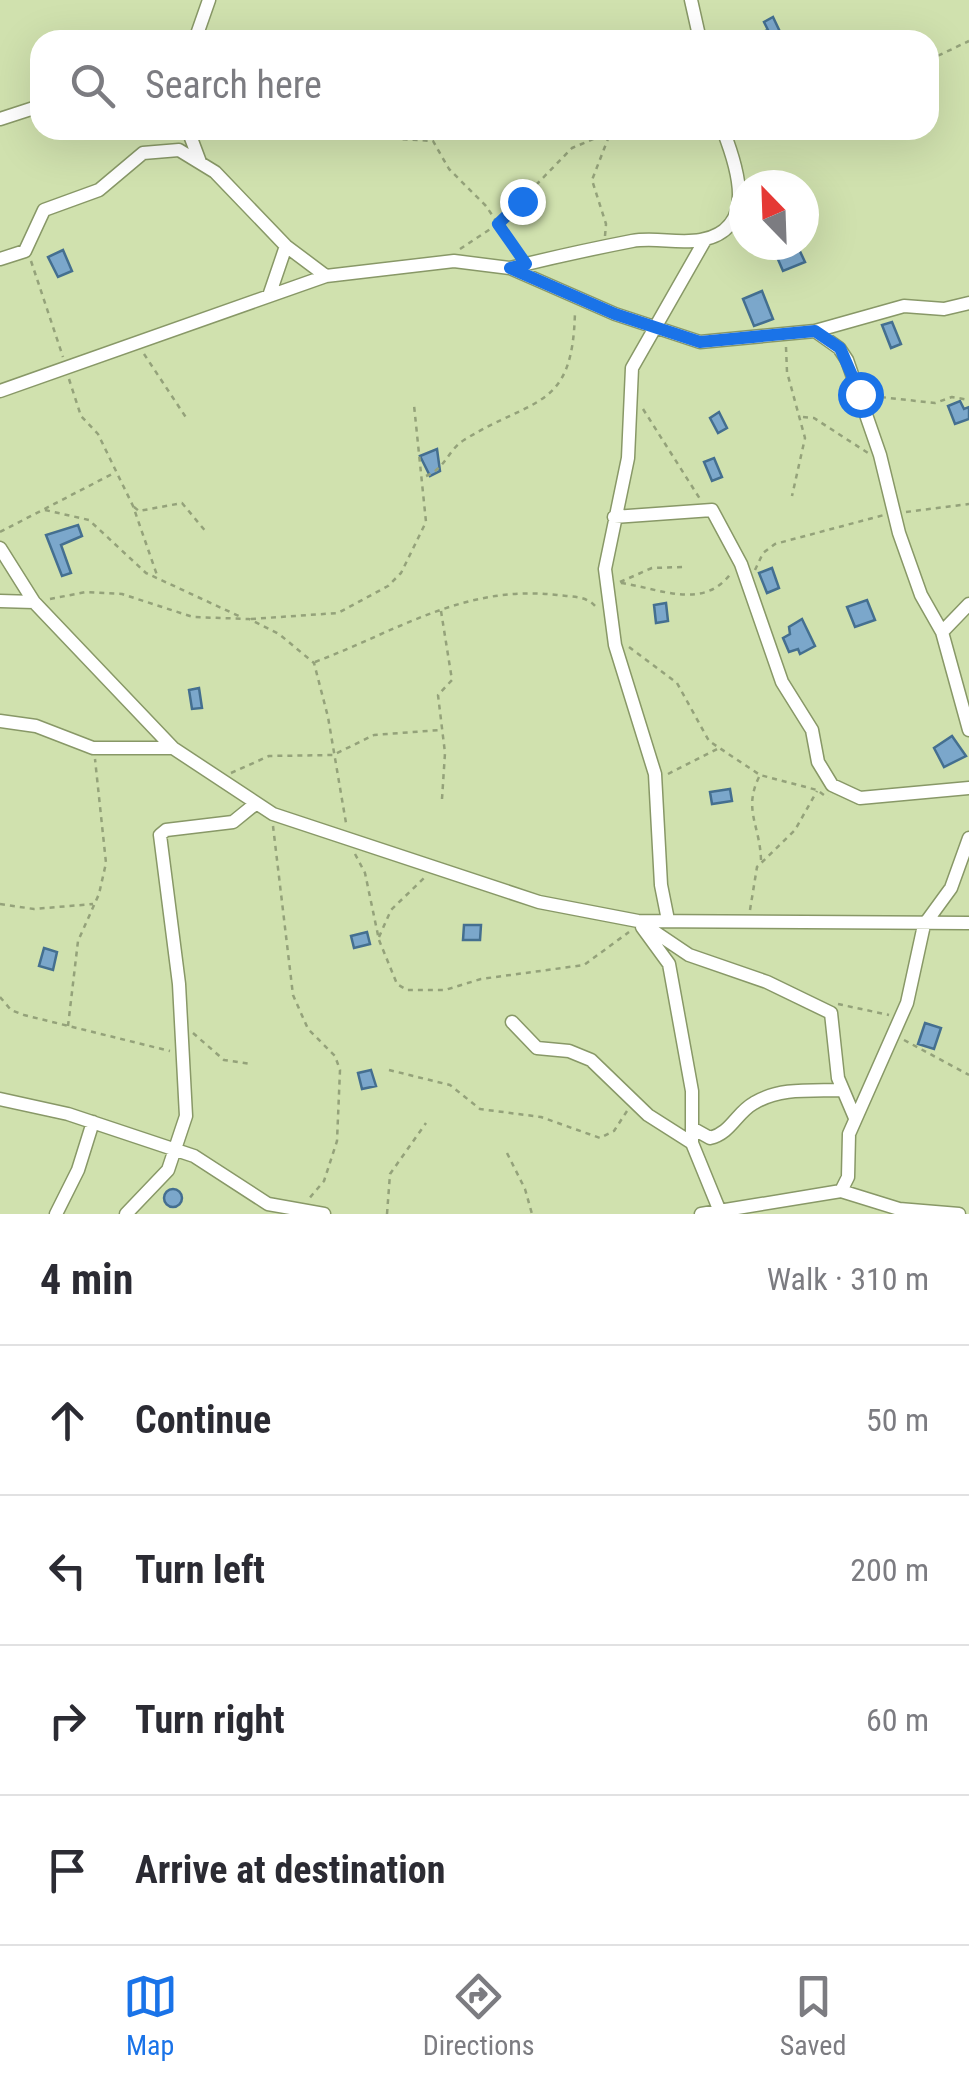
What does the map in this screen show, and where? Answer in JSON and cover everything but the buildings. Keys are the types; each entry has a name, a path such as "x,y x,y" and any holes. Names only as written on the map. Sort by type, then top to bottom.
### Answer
{"street":[{"path":"199,30 210,0"},
{"path":"691,0 698,30"},
{"path":"0,119 30,109"},
{"path":"192,140 200,162"},
{"path":"668,920 661,885 657,786 612,630 604,569 628,458 628,388 632,368 705,240 734,219 740,196 738,170 727,140"},
{"path":"0,258 25,251 44,210 99,190 143,153 179,150 200,162 286,246 326,276"},
{"path":"510,268 644,240 705,240"},
{"path":"269,296 286,246"},
{"path":"0,391 326,276 454,262 510,268 615,314 710,343 788,330 815,331 904,306 944,309 969,304"},
{"path":"815,331 840,348 860,394 892,511 921,595 942,632 969,730"},
{"path":"614,517 712,510 740,564 782,682 815,738 822,770 847,794 860,798 969,788"},
{"path":"0,548 34,602 173,748 273,814 539,902 638,921 969,924"},
{"path":"0,601 34,602"},
{"path":"942,632 969,604"},
{"path":"0,721 36,726 93,748 173,748"},
{"path":"126,1214 160,1182 177,1152 188,1096 160,835 166,830 232,822 254,804"},
{"path":"842,1191 847,1184 847,1142 896,1027 924,925 941,906 968,849 969,838"},
{"path":"638,921 689,955 767,982 834,1018 836,1068 855,1118"},
{"path":"638,921 670,964 690,1079 692,1136 702,1176 721,1212"},
{"path":"512,1022 536,1048 569,1051 591,1060 633,1101 692,1136 722,1135 754,1103 784,1091 842,1090"},
{"path":"0,1099 93,1122 209,1162 270,1209 324,1214"},
{"path":"56,1214 78,1170 93,1122"},
{"path":"701,1214 842,1191 899,1209 959,1214"},
{"path":"756,1214 782,1202"}],"path":[{"path":"939,55 969,41"},
{"path":"408,140 433,142 449,169 498,224 526,264"},
{"path":"449,253 474,244 572,148 590,140"},
{"path":"596,249 607,229 592,180 609,140"},
{"path":"25,251 41,279 81,416 98,434 132,506 158,578"},
{"path":"423,477 440,469 460,442 552,395 570,353 575,295"},
{"path":"788,330 786,365 801,417 804,452 792,496"},
{"path":"132,343 153,362 187,418"},
{"path":"628,388 669,448 685,482 712,510"},
{"path":"860,394 935,402 952,396 969,400"},
{"path":"34,602 102,592 193,618 338,613 388,586 423,537 423,477 414,405"},
{"path":"801,417 826,425 860,452 880,456"},
{"path":"0,532 114,473"},
{"path":"132,506 139,511 182,503 207,532"},
{"path":"754,572 763,553 775,544 892,511 969,504"},
{"path":"45,510 90,520 136,566 278,634 314,663 346,839 366,873 379,940 397,984 425,993 482,979 584,965 616,946 638,921"},
{"path":"684,567 652,568 618,583 700,597 719,589 740,564"},
{"path":"314,663 480,596 527,591 586,599 612,630 677,683 700,730 720,748 760,776 817,790 826,798 847,794"},
{"path":"441,609 452,680 438,692 445,752 442,799"},
{"path":"217,780 269,756 333,756 374,736 440,730"},
{"path":"68,1026 78,942 104,878 106,842 93,748"},
{"path":"657,786 681,765 720,748"},
{"path":"760,776 750,804 760,835 761,861"},
{"path":"748,921 754,872 795,830 817,790"},
{"path":"273,814 275,868 286,916 289,980 308,1029 335,1056 340,1070 337,1141 324,1181 303,1210"},
{"path":"379,940 390,910 432,868"},
{"path":"0,904 34,909 94,904"},
{"path":"0,996 10,1010 181,1053"},
{"path":"812,1005 867,1007 969,1075"},
{"path":"178,1016 214,1054 250,1064"},
{"path":"388,1070 450,1085 480,1109 541,1117 600,1138 614,1131 633,1101"},
{"path":"386,1214 390,1174 426,1122"},
{"path":"507,1154 526,1190 532,1214"}],"route":[{"path":"522,201 498,224 526,264 510,268 615,314 657,324 700,342 736,342 788,330 815,331 840,348 860,394"}]}
